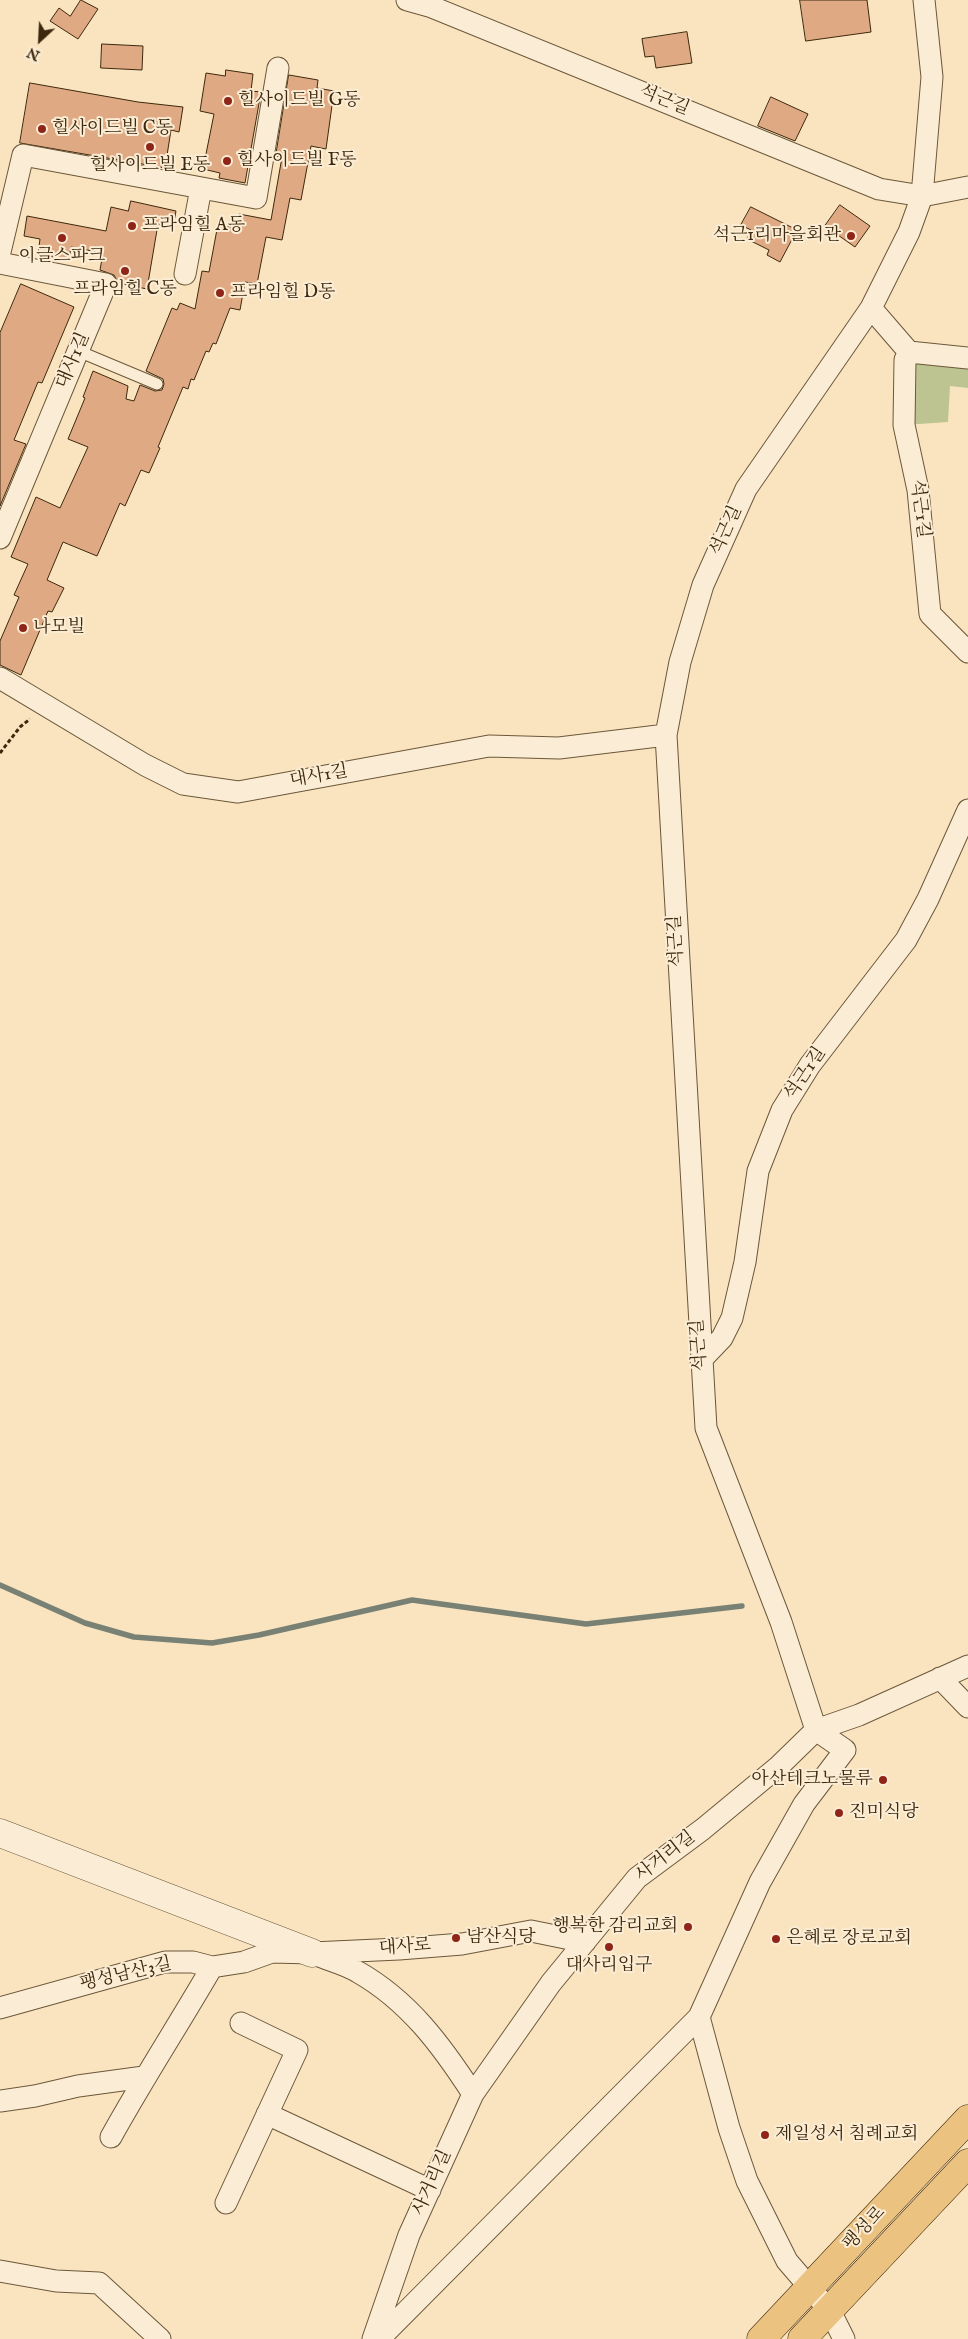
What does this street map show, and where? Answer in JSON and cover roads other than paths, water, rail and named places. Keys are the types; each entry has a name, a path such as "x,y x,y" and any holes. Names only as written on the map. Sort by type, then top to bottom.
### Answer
{"main road":[{"name":"팽성로","path":"761,2339 968,2119"},
{"name":"팽성로","path":"802,2339 968,2162"}],"street":[{"name":"석근길","path":"407,0 442,10 879,189 922,196"},
{"name":"석근길","path":"816,1730 781,1622 706,1428 666,735 680,662 703,586 746,489 871,308 909,232 922,196 932,78 924,0"},
{"path":"0,252 23,155 256,198 278,68"},
{"path":"922,196 968,187"},
{"path":"185,274 201,188"},
{"name":"대사1길","path":"0,263 106,284 0,538"},
{"path":"871,308 909,352 968,358"},
{"name":"석근1길","path":"909,352 905,360 904,425 918,490 930,614 968,652"},
{"name":"대사1길","path":"0,678 145,766 182,784 238,792 489,746 559,748 666,735"},
{"name":"석근1길","path":"701,1360 722,1338 732,1318 745,1262 758,1171 782,1110 810,1065 906,940 967,817"},
{"name":"사거리길","path":"373,2339 409,2235 473,2094 551,1982 637,1878 703,1829 779,1766 816,1730 859,1715 968,1666"},
{"path":"940,1678 968,1707"},
{"path":"379,2339 699,2017 760,1882 804,1804 845,1750 816,1730"},
{"path":"0,1833 358,1972 382,1988 420,2020 448,2056 473,2094"},
{"name":"대사로","path":"312,1953 462,1944 531,1931 585,1942"},
{"name":"팽성남산3길","path":"0,2008 165,1962 193,1962 212,1967 244,1962 272,1952 312,1953"},
{"path":"112,2137 144,2077 178,2026 212,1967"},
{"path":"699,2017 746,2181 787,2261 830,2311 844,2339"},
{"path":"226,2203 297,2050 241,2023"},
{"path":"0,2100 35,2096 78,2086 144,2077"},
{"path":"268,2114 430,2190"},
{"path":"0,2271 56,2282 99,2283 160,2339"}],"lane":[{"path":"78,351 157,384"}],"waterway":[{"path":"0,1585 85,1623 134,1637 212,1643 259,1635 412,1600 586,1624 742,1606"}],"place":[{"name":"힐사이드빌 G동","path":"228,101"},
{"name":"힐사이드빌 C동","path":"42,129"},
{"name":"힐사이드빌 E동","path":"150,147"},
{"name":"힐사이드빌 F동","path":"227,161"},
{"name":"프라임힐 A동","path":"132,226"},
{"name":"석근1리마을회관","path":"851,236"},
{"name":"이글스파크","path":"62,238"},
{"name":"프라임힐 C동","path":"125,271"},
{"name":"프라임힐 D동","path":"220,293"},
{"name":"나모빌","path":"23,628"},
{"name":"아산테크노물류","path":"883,1780"},
{"name":"진미식당","path":"839,1813"},
{"name":"행복한 감리교회","path":"688,1927"},
{"name":"남산식당","path":"456,1938"},
{"name":"은혜로 장로교회","path":"776,1939"},
{"name":"대사리입구","path":"609,1947"},
{"name":"제일성서 침례교회","path":"765,2135"}]}
